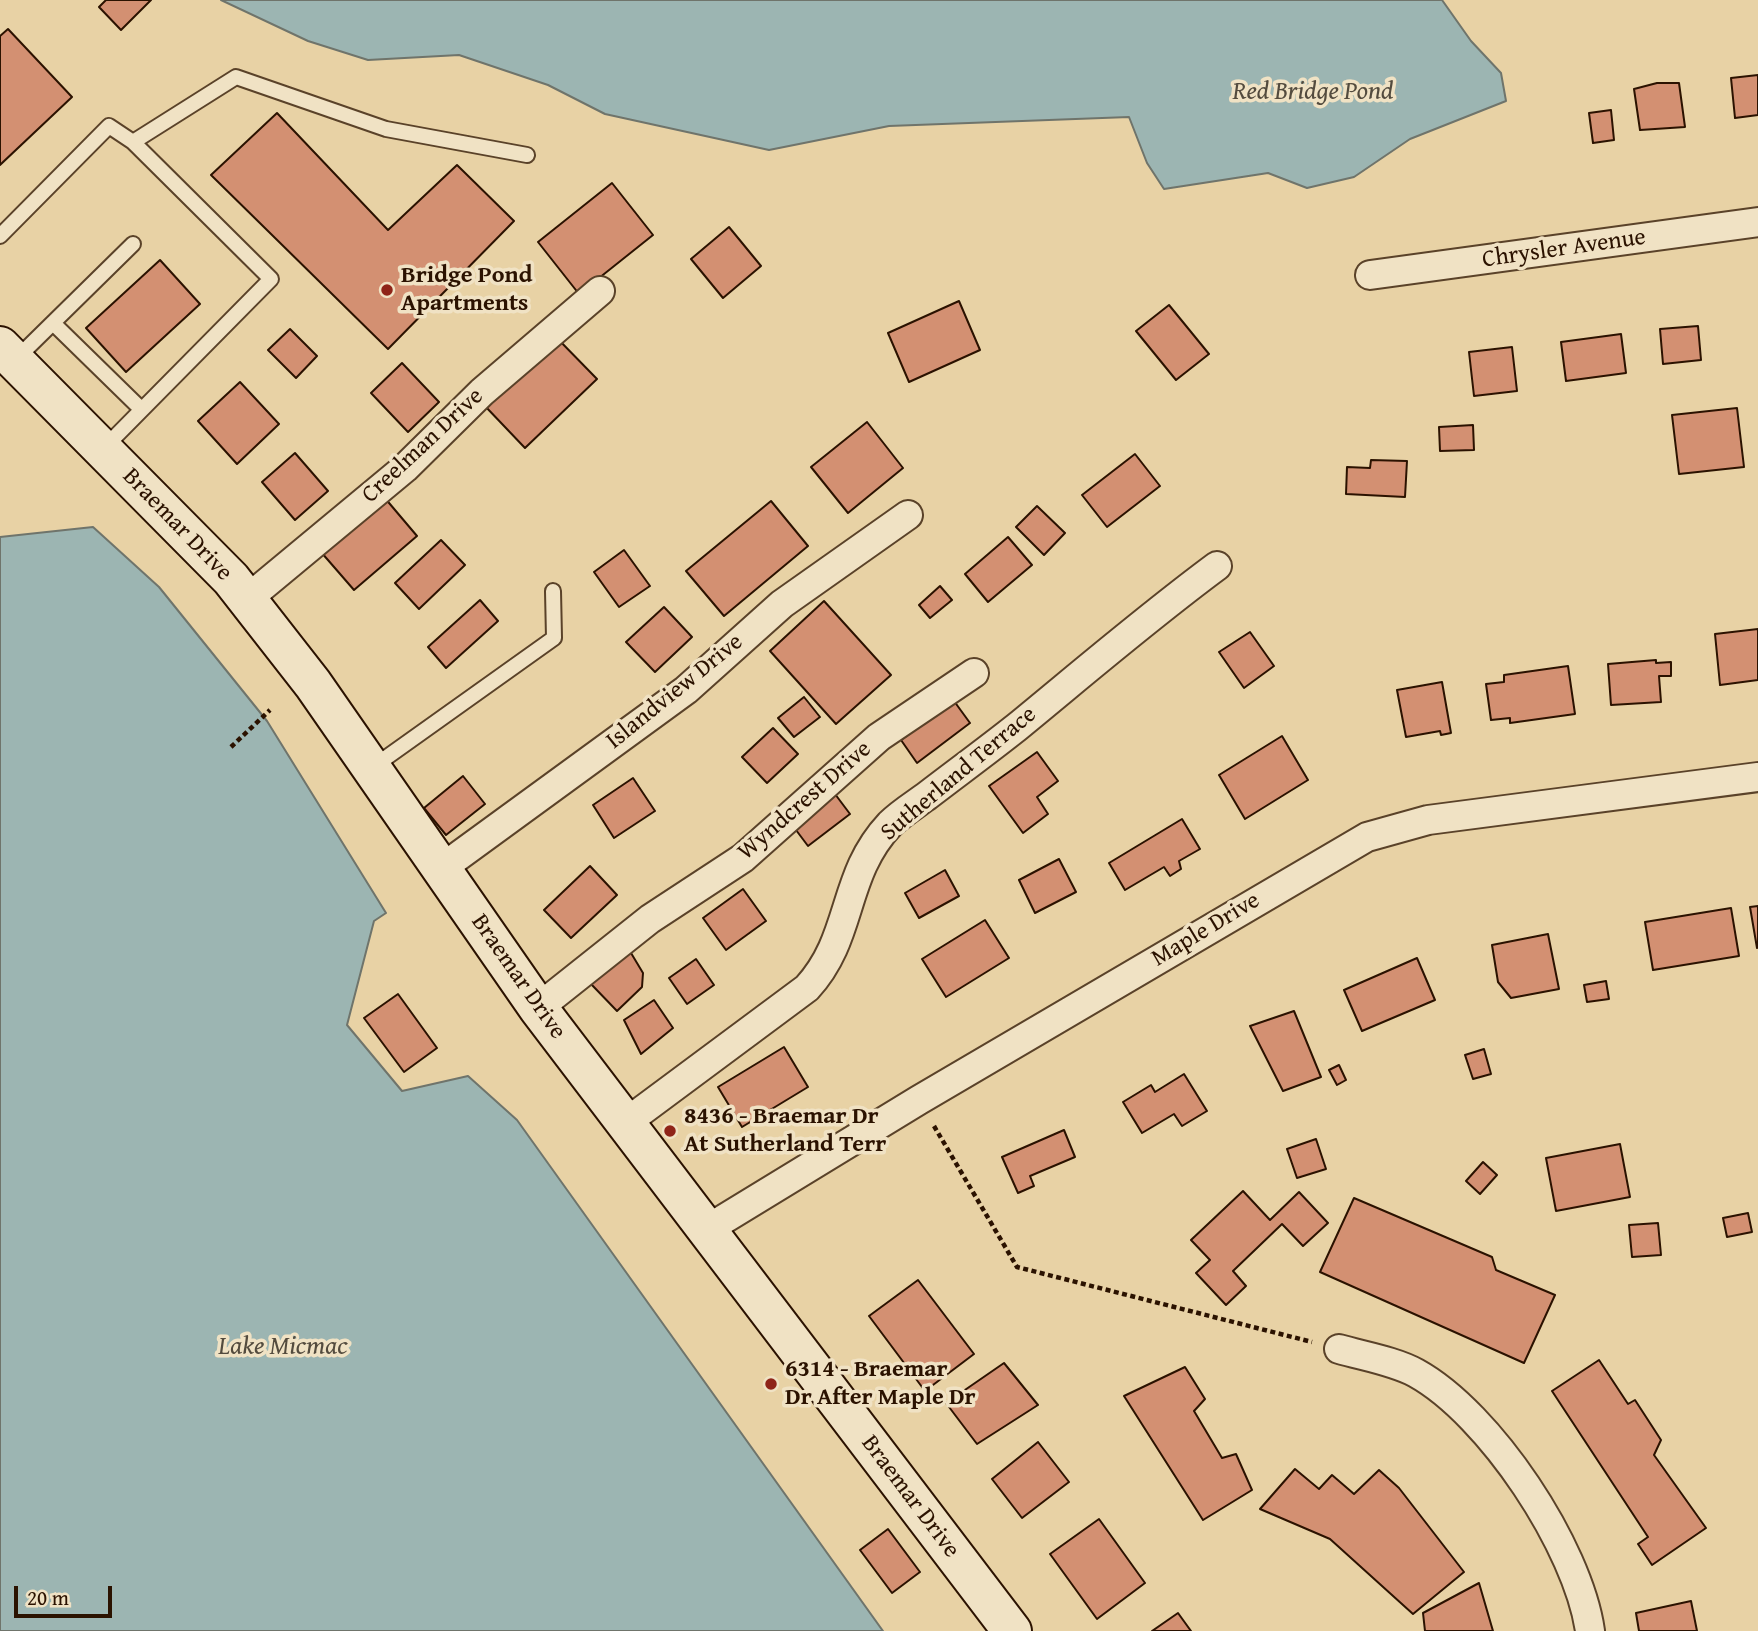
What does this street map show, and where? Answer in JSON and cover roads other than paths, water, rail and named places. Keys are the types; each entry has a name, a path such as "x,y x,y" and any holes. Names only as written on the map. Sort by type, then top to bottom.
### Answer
{"main road":[{"name":"Braemar Drive","path":"7,353 231,579 313,684 538,1008 624,1124 1012,1631"}],"street":[{"name":"Chrysler Avenue","path":"1370,275 1758,222"},
{"name":"Creelman Drive","path":"246,600 405,468 482,392 600,291"},
{"name":"Islandview Drive","path":"442,868 687,690 782,604 908,515"},
{"name":"Sutherland Terrace","path":"624,1124 807,988 820,974 842,932 857,873 891,824 1017,727 1149,617 1217,566"},
{"name":"Wyndcrest Drive","path":"538,1008 650,919 743,858 878,737 974,673"},
{"name":"Maple Drive","path":"706,1230 919,1100 1367,837 1428,820 1758,777"},
{"path":"1339,1349 1415,1372 1456,1402 1486,1434 1521,1478 1550,1526 1580,1588 1591,1631"}],"lane":[{"path":"133,142 236,77 386,130 527,155"},
{"path":"0,236 109,126 133,142 271,279 103,449"},
{"path":"7,353 53,323 133,244"},
{"path":"53,323 141,409"},
{"path":"372,768 554,638 553,591"}],"water":[{"name":"Red Bridge Pond","path":"221,0 1442,0 1471,41 1501,73 1506,101 1410,139 1354,177 1307,188 1268,173 1164,189 1147,163 1129,117 889,126 769,150 605,114 548,85 459,55 368,60 308,41"},
{"name":"Lake Micmac","path":"93,527 159,587 267,721 386,913 374,921 347,1025 402,1091 468,1076 517,1120 883,1631 0,1631 0,537"}],"place":[{"name":"Bridge Pond Apartments","path":"387,290"},
{"name":"8436 - Braemar Dr At Sutherland Terr","path":"670,1131"},
{"name":"6314 - Braemar Dr After Maple Dr","path":"771,1384"}]}
